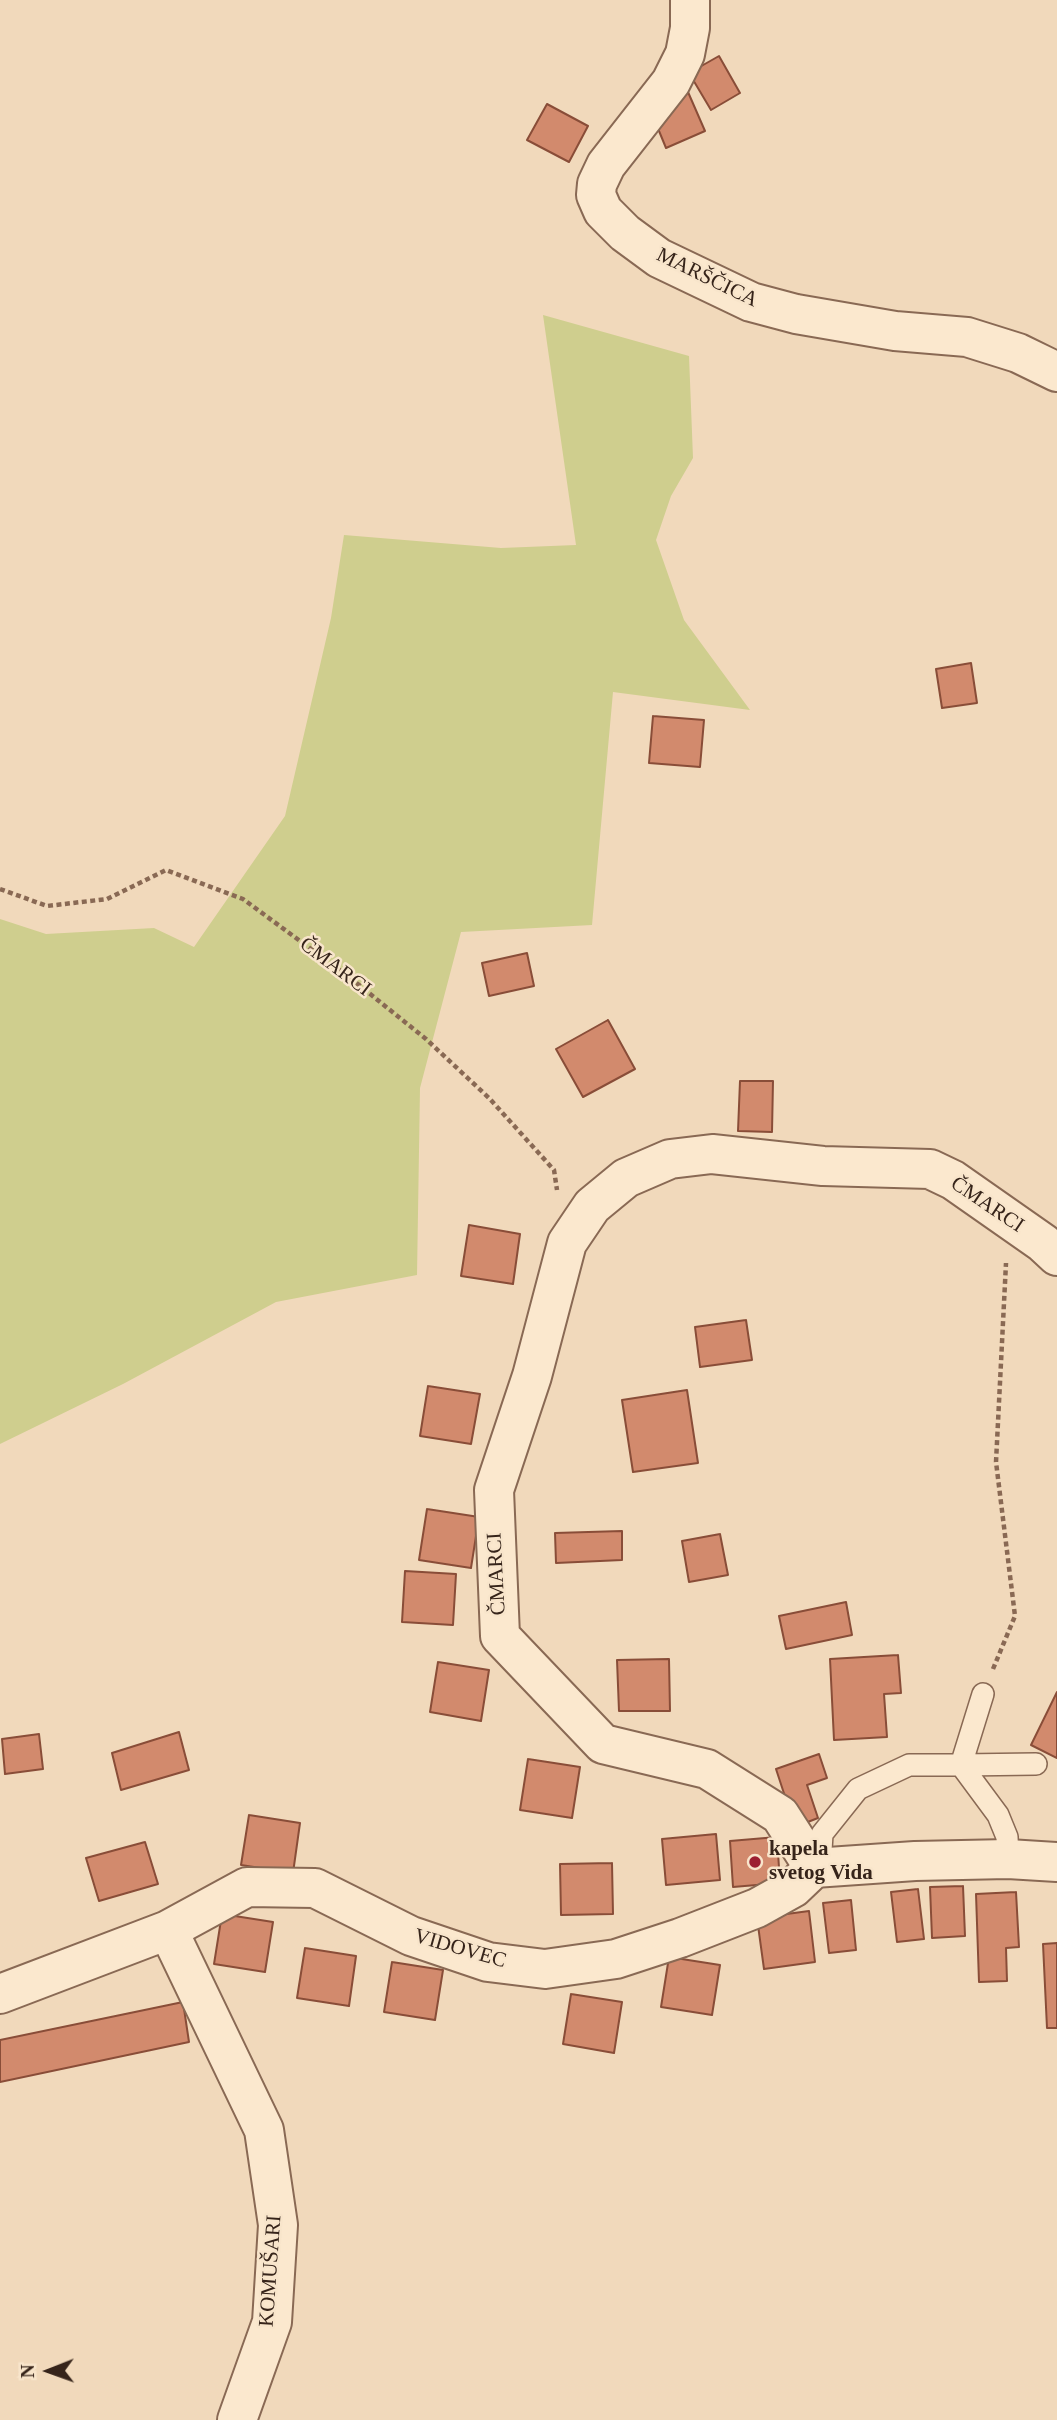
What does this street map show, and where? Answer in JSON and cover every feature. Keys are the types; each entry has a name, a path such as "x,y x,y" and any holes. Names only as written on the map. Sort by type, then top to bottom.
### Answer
{"street":[{"name":"MARŠČICA","path":"690,0 690,28 685,54 671,82 606,165 597,184 596,195 603,212 625,233 659,258 751,302 895,331 967,337 1018,354 1057,372"},
{"name":"ČMARCI","path":"817,1867 780,1815 707,1769 603,1744 500,1636 494,1490 532,1376 567,1242 592,1206 626,1178 670,1159 712,1154 823,1166 930,1170 953,1180 1043,1243 1057,1256"},
{"path":"817,1867 1009,1859 1057,1862"},
{"name":"VIDOVEC","path":"0,1994 168,1930 247,1887 315,1888 411,1936 488,1962 545,1969 616,1959 680,1938 757,1908 793,1888 817,1867"},
{"name":"KOMUŠARI","path":"168,1930 264,2130 278,2225 272,2322 237,2420"}],"lane":[{"path":"961,1765 983,1694"},
{"path":"817,1867 822,1834 858,1789 909,1765 1036,1764"},
{"path":"961,1765 998,1815 1007,1837 1009,1859"}],"path":[{"name":"ČMARCI","path":"0,889 47,906 107,899 166,870 243,899 349,977 426,1039 489,1098 554,1170 567,1242"},
{"path":"983,1694 1014,1616 996,1462 1008,1220"}],"shaded area":[{"path":"543,315 689,356 693,458 671,496 656,540 684,620 750,710 613,692 592,925 461,932 420,1088 417,1275 276,1302 123,1384 0,1444 0,919 46,934 154,928 194,947 285,816 331,618 344,535 501,548 576,545"}],"building":[{"path":"719,56 740,93 711,110 689,73"},
{"path":"688,92 705,131 666,148 650,109"},
{"path":"547,104 588,126 569,162 527,140"},
{"path":"971,663 977,703 942,708 936,669"},
{"path":"653,716 704,720 700,767 649,763"},
{"path":"527,953 534,986 489,996 482,963"},
{"path":"608,1020 635,1069 583,1097 556,1049"},
{"path":"740,1081 773,1081 772,1132 738,1131"},
{"path":"469,1225 520,1234 513,1284 461,1276"},
{"path":"746,1320 752,1360 700,1367 695,1327"},
{"path":"428,1386 480,1394 471,1444 420,1436"},
{"path":"687,1390 698,1463 633,1472 622,1400"},
{"path":"427,1509 479,1517 471,1568 419,1560"},
{"path":"622,1531 622,1560 556,1563 555,1533"},
{"path":"720,1534 728,1575 689,1582 682,1541"},
{"path":"405,1571 456,1574 453,1625 402,1622"},
{"path":"846,1602 852,1635 786,1649 779,1616"},
{"path":"898,1655 901,1693 884,1694 887,1737 834,1740 830,1659"},
{"path":"669,1659 670,1711 619,1711 617,1660"},
{"path":"438,1662 489,1670 481,1721 430,1712"},
{"path":"1057,1692 1057,1758 1031,1745"},
{"path":"179,1732 189,1770 121,1790 112,1753"},
{"path":"39,1734 43,1769 5,1774 2,1739"},
{"path":"819,1754 827,1778 807,1785 818,1818 795,1827 776,1769"},
{"path":"528,1759 580,1767 572,1818 520,1810"},
{"path":"249,1815 300,1823 293,1873 241,1865"},
{"path":"716,1834 720,1880 666,1885 662,1839"},
{"name":"kapela svetog Vida","path":"777,1837 780,1883 733,1887 730,1841"},
{"path":"145,1842 158,1884 99,1901 86,1858"},
{"path":"612,1863 613,1914 561,1915 560,1864"},
{"path":"963,1886 965,1936 932,1938 930,1887"},
{"path":"918,1889 924,1939 897,1942 891,1892"},
{"path":"1016,1892 1019,1947 1006,1948 1007,1981 979,1982 976,1894"},
{"path":"851,1900 856,1950 829,1953 823,1903"},
{"path":"809,1911 815,1962 764,1969 757,1918"},
{"path":"222,1914 273,1922 265,1972 214,1964"},
{"path":"1057,1943 1057,2028 1047,2028 1043,1944"},
{"path":"305,1948 356,1956 349,2006 297,1998"},
{"path":"669,1957 720,1965 712,2015 661,2007"},
{"path":"392,1962 443,1970 435,2020 384,2012"},
{"path":"571,1994 622,2002 614,2053 563,2044"},
{"path":"183,2002 189,2042 0,2082 0,2040"}],"place":[{"name":"kapela svetog Vida","path":"755,1862"}]}
